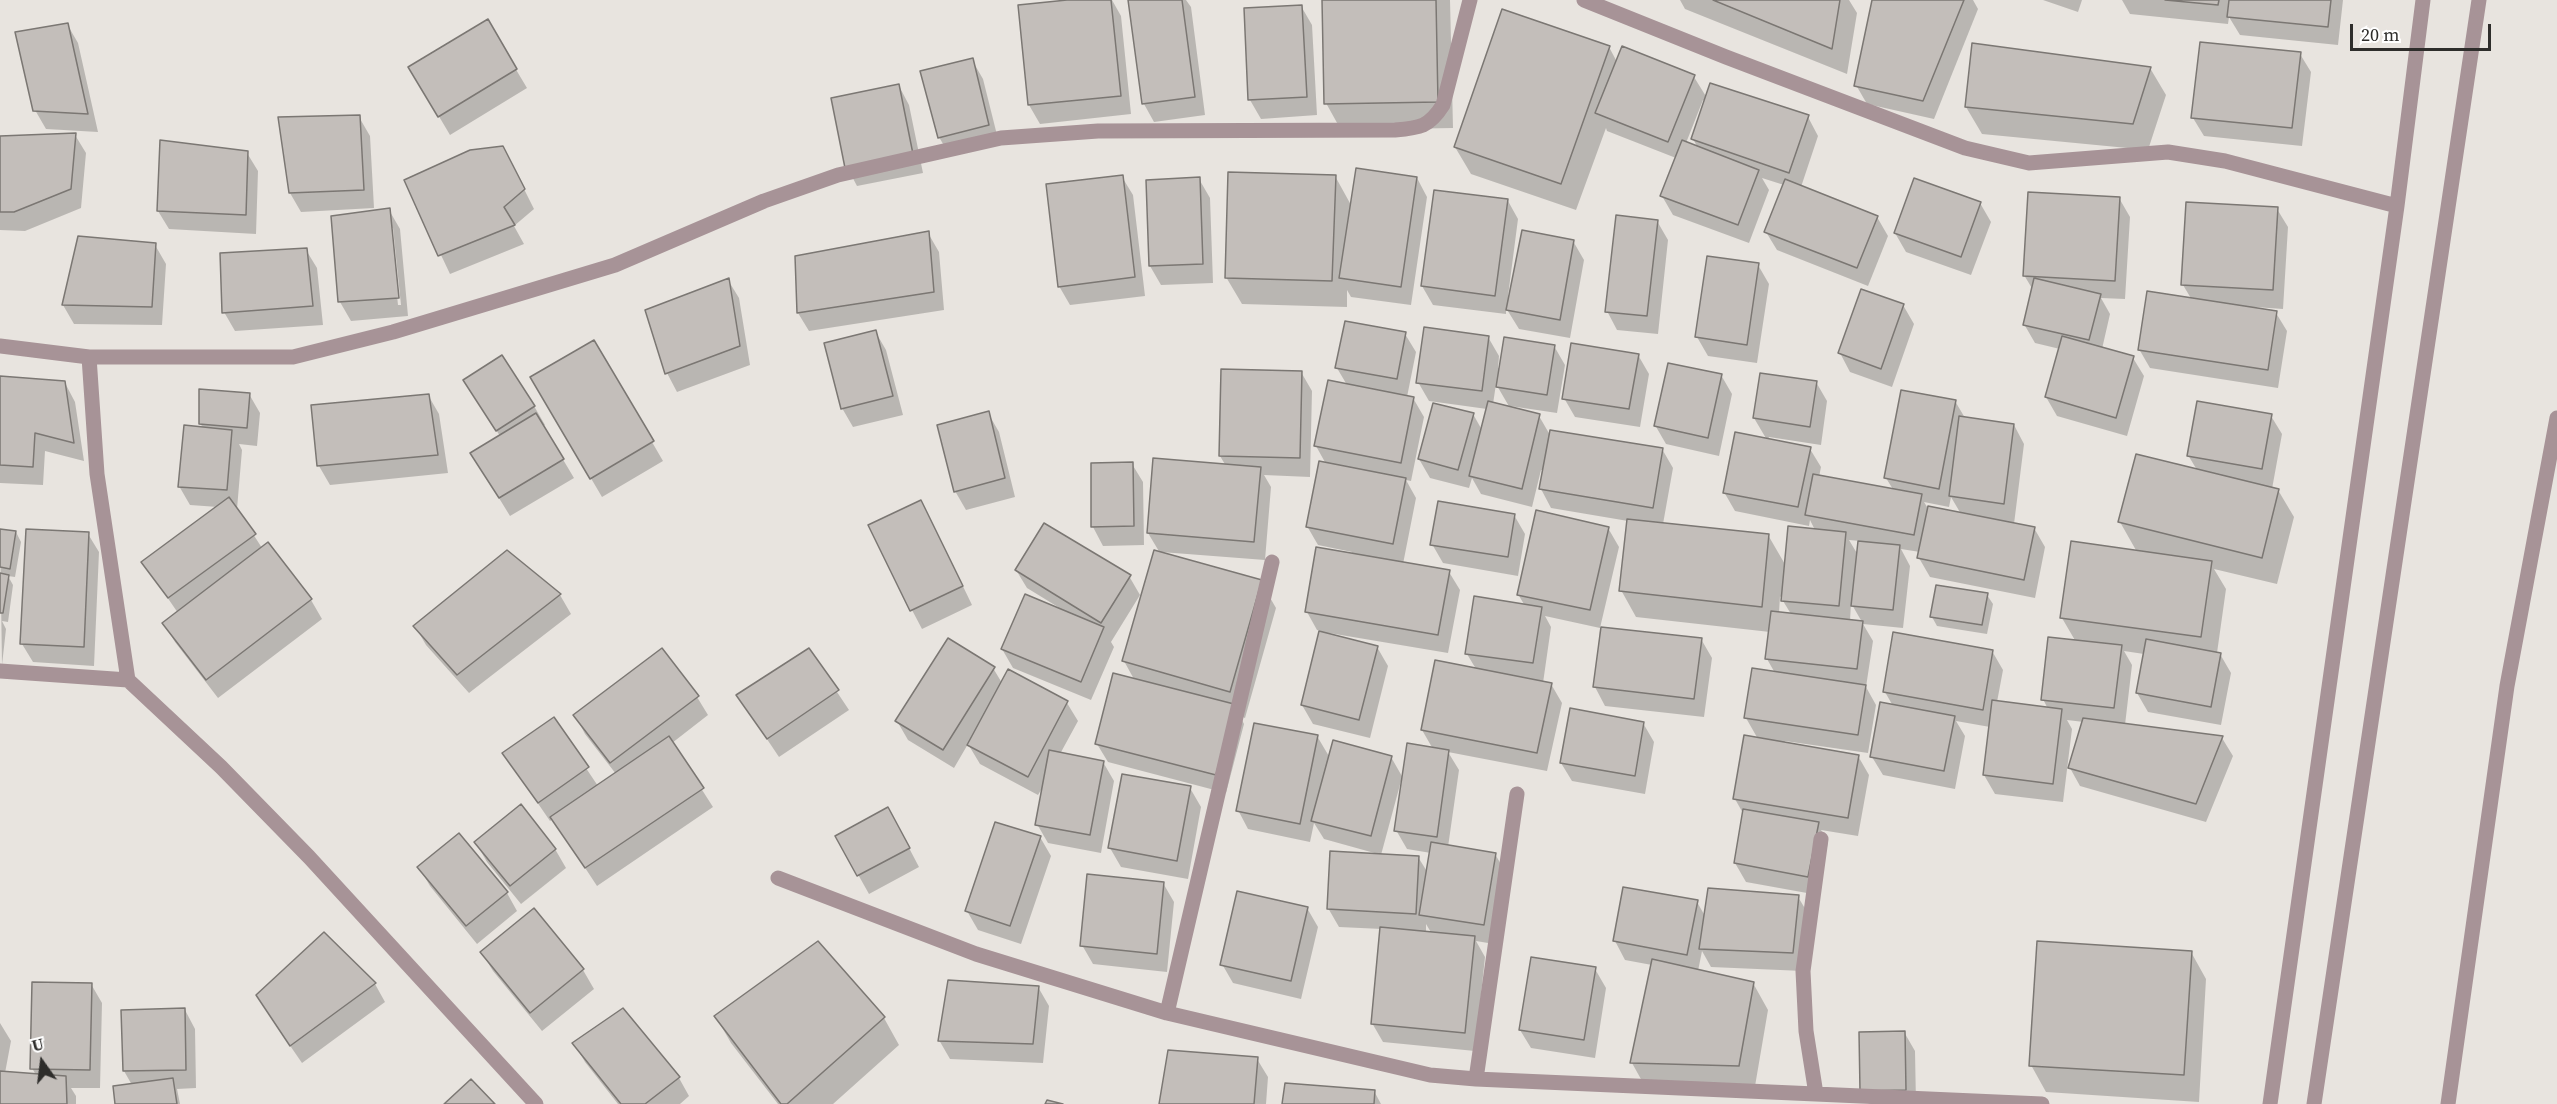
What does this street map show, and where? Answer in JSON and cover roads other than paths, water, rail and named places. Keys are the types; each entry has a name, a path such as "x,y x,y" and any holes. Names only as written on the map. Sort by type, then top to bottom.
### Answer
{"street":[{"path":"0,346 89,357 293,357 393,332 615,266 764,201 838,175 1002,138 1098,131 1421,128 1435,118 1443,105 1470,0"},
{"path":"1584,0 1965,148 1999,157 2029,163 2168,152 2225,161 2397,206"},
{"path":"2270,1104 2397,206 2423,0"},
{"path":"2314,1104 2479,0"},
{"path":"89,357 97,474 128,680 221,767 309,857 536,1104"},
{"path":"2448,1104 2507,686 2557,418"},
{"path":"1167,1012 1272,562"},
{"path":"0,671 128,680"},
{"path":"1476,1079 1517,794"},
{"path":"1816,1094 1806,1031 1803,971 1821,839"},
{"path":"778,878 976,954 1167,1012 1430,1075 1476,1079 2042,1104"}]}
